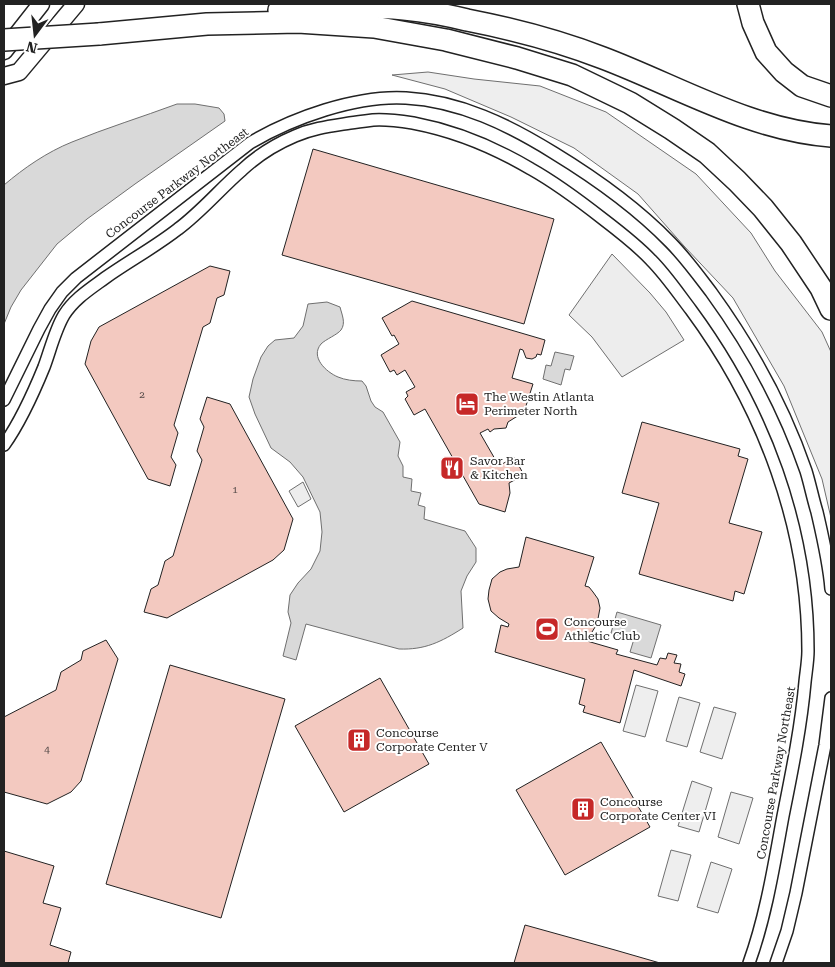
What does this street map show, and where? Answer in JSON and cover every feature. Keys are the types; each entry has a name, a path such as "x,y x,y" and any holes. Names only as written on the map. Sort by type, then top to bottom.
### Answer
{"highway":[{"path":"748,4 753,24 766,52 784,72 802,86 831,96"},
{"path":"207,24 286,9 324,7 405,9 453,17 509,28 594,54 718,107 768,124 815,135 831,136"},
{"path":"4,40 207,24 298,22 374,27 446,40 517,58 572,75 630,103 707,153 763,208 791,243 821,288 831,309"}],"main road":[{"path":"4,51 41,4"},
{"path":"4,76 20,72 76,4"}],"street":[{"name":"Concourse Parkway Northeast","path":"4,400 39,329 62,292 76,278 250,143 266,133 293,121 347,104 376,99 404,98 435,101 495,120 573,164 647,219 672,243 688,262 730,318 777,400 793,436 806,472 825,545 831,589"},
{"name":"Concourse Parkway Northeast","path":"4,445 14,431 37,384 63,318 74,303 88,290 175,232 243,168 259,156 275,145 300,134 325,126 376,120 401,121 429,126 455,133 514,159 582,203 629,239 652,261 708,333 753,412 768,446 781,480 799,550 804,583 808,654 802,716 770,888 749,963"},
{"path":"776,963 787,931 796,894 825,745 831,698"}],"shaded area":[{"path":"428,72 540,86 606,112 696,174 751,233 775,271 822,332 831,352 831,518 822,479 784,386 733,298 638,194 574,148 511,117 445,89 392,75"},
{"path":"177,104 195,104 219,108 224,114 225,121 87,219 57,244 21,290 4,324 4,185 36,161 63,146"},
{"path":"612,254 666,312 684,340 622,377 592,337 569,315"},
{"path":"327,302 340,307 343,325 339,332 321,344 317,354 318,359 329,372 344,379 362,381 366,386 371,401 375,407 383,412 400,442 398,456 403,466 403,477 412,479 411,491 421,493 418,505 425,507 424,519 465,531 476,548 476,562 467,576 461,591 463,628 447,637 417,648 399,649 306,624 296,660 283,656 291,623 288,612 290,595 311,569 320,551 322,532 320,512 303,477 290,462 271,448 249,397 261,357 268,346 275,340 294,338 303,326 308,304"},
{"path":"555,352 574,356 570,370 565,369 561,385 543,379 546,365 551,366"},
{"path":"303,482 311,499 298,507 289,491"},
{"path":"617,612 661,625 651,658 630,652 634,639 611,633"},
{"path":"636,685 658,691 645,737 623,731"},
{"path":"679,697 700,703 687,747 666,741"},
{"path":"714,707 736,713 722,759 700,752"},
{"path":"692,781 712,788 699,832 678,826"},
{"path":"731,792 753,798 739,844 718,837"},
{"path":"671,850 691,855 678,901 658,896"},
{"path":"711,862 732,869 718,913 697,907"}],"building":[{"path":"313,149 554,219 524,324 282,255"},
{"path":"210,266 230,271 224,295 217,298 210,323 203,327 174,425 178,433 171,457 176,465 170,486 148,479 85,364 91,341 99,327"},
{"name":"The Westin Atlanta Perimeter North","path":"412,301 545,340 541,355 537,354 532,359 526,358 523,350 520,349 512,378 533,384 524,412 508,422 506,428 494,429 490,432 488,429 480,433 499,466 514,457 524,475 509,483 510,493 505,512 479,504 425,409 414,415 405,399 408,396 406,392 415,387 405,370 397,375 394,370 390,372 381,355 399,344 382,318"},
{"path":"207,397 230,404 293,519 284,550 273,560 167,618 144,612 151,589 158,585 165,561 173,556 202,460 197,451 204,427 200,419"},
{"path":"642,422 740,449 738,456 748,459 729,523 762,532 744,594 735,591 733,601 639,574 659,503 622,493"},
{"name":"Concourse Athletic Club","path":"526,537 594,557 585,586 589,587 598,599 600,608 597,624 587,641 618,650 616,654 657,665 660,658 666,659 668,653 677,655 674,663 681,664 679,672 685,674 681,686 634,670 620,723 583,712 585,706 579,704 585,679 495,652 501,625 508,627 509,624 491,611 488,599 489,590 492,579 500,572 519,567"},
{"path":"106,640 118,659 81,781 71,792 47,804 4,792 4,717 56,690 61,672 81,660 83,651"},
{"path":"170,665 285,699 221,918 106,884"},
{"name":"Concourse Corporate Center V","path":"380,678 429,764 344,812 295,726"},
{"name":"Concourse Corporate Center VI","path":"601,742 650,827 565,875 516,790"},
{"path":"4,851 54,866 43,903 61,908 50,945 71,952 68,963 4,963"},
{"path":"525,925 615,950 660,963 514,963"}],"place":[{"name":"The Westin Atlanta Perimeter North","path":"467,404"},
{"name":"Savor Bar & Kitchen","path":"452,468"},
{"name":"Concourse Athletic Club","path":"547,629"},
{"name":"Concourse Corporate Center V","path":"359,740"},
{"name":"Concourse Corporate Center VI","path":"583,809"}]}
